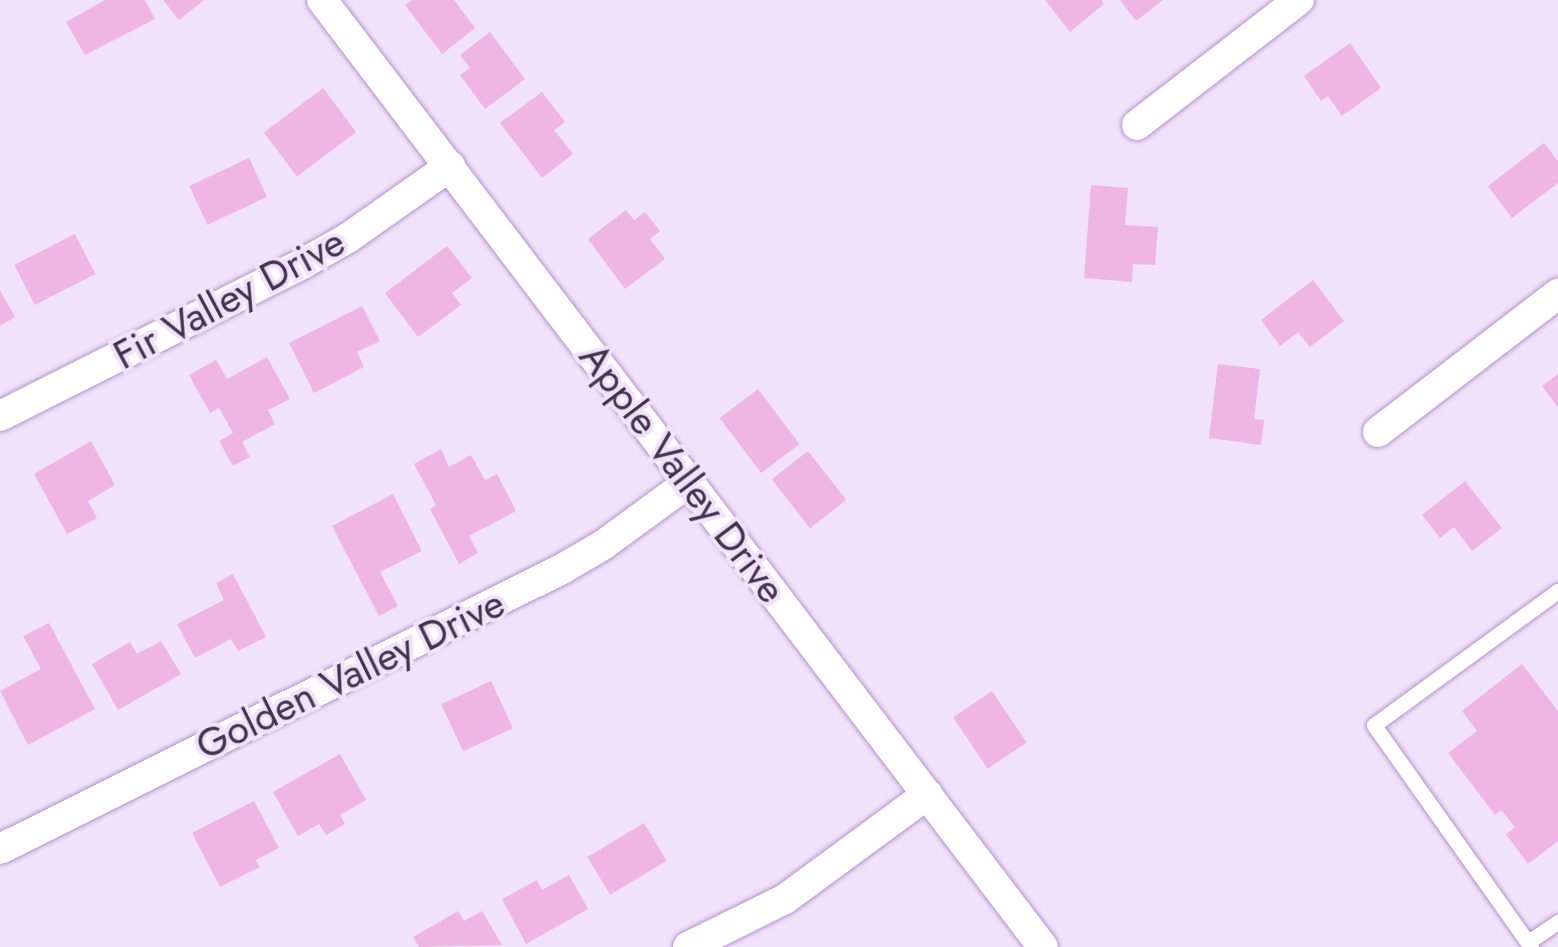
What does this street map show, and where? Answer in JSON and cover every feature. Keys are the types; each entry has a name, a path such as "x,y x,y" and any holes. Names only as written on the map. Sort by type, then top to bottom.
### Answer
{"street":[{"name":"Apple Valley Drive","path":"322,0 1043,947"},
{"path":"1137,125 1299,0"},
{"name":"Fir Valley Drive","path":"0,416 304,263 348,238 450,166"},
{"path":"1378,432 1558,294"},
{"name":"Golden Valley Drive","path":"0,849 562,569 604,546 689,482"},
{"path":"688,947 786,899 928,794"}],"lane":[{"path":"1558,591 1374,725 1530,944 1558,922"}],"building":[{"path":"105,0 145,0 155,19 85,55 66,22"},
{"path":"163,0 204,0 179,20"},
{"path":"412,0 454,0 475,28 442,54 405,5"},
{"path":"1045,0 1101,0 1104,4 1070,32"},
{"path":"1120,0 1163,0 1136,21"},
{"path":"490,32 525,79 485,109 460,75 470,68 460,55"},
{"path":"1350,43 1381,88 1342,116 1328,96 1321,101 1304,76"},
{"path":"323,88 356,132 297,176 264,133"},
{"path":"542,92 565,122 554,130 573,154 542,178 500,123"},
{"path":"1544,143 1558,161 1558,183 1512,218 1488,186"},
{"path":"249,158 267,197 207,225 189,186"},
{"path":"1091,185 1128,188 1125,225 1158,227 1155,265 1133,264 1132,282 1084,278"},
{"path":"626,210 634,220 645,212 660,231 650,239 665,259 625,289 588,239"},
{"path":"75,234 95,274 35,305 14,265"},
{"path":"447,246 472,278 452,293 461,305 418,337 385,293"},
{"path":"1313,280 1344,321 1310,347 1298,332 1280,346 1261,320"},
{"path":"0,290 15,317 0,326"},
{"path":"362,306 380,341 357,352 364,367 314,393 289,343"},
{"path":"267,357 290,399 268,410 275,424 242,442 250,457 233,466 219,441 233,433 219,408 210,413 189,375 216,360 227,379"},
{"path":"1218,364 1260,369 1254,419 1264,420 1261,445 1209,438"},
{"path":"1558,374 1558,407 1542,386"},
{"path":"758,389 800,444 761,473 720,418"},
{"path":"91,441 115,485 88,501 97,518 67,534 34,474"},
{"path":"441,449 449,467 471,455 485,480 497,474 516,511 469,536 478,553 459,564 430,509 436,505 414,464"},
{"path":"808,451 846,500 810,528 772,479"},
{"path":"1465,481 1502,528 1472,551 1454,527 1440,538 1422,515"},
{"path":"393,494 422,551 380,572 398,606 379,616 332,526"},
{"path":"233,574 266,637 238,651 231,639 195,658 177,624 224,600 216,583"},
{"path":"49,623 95,709 28,745 0,691 41,669 23,636"},
{"path":"161,641 181,674 118,710 92,664 130,642 137,654"},
{"path":"1522,664 1558,711 1558,841 1528,864 1506,834 1515,827 1501,810 1495,815 1448,753 1477,731 1462,711"},
{"path":"491,681 513,728 463,751 441,704"},
{"path":"992,691 1027,742 988,769 953,717"},
{"path":"340,754 366,800 340,815 345,824 326,835 319,824 298,836 273,792"},
{"path":"254,801 279,848 256,860 260,867 220,887 192,833"},
{"path":"644,823 667,861 610,895 587,857"},
{"path":"569,875 588,909 526,944 502,899 537,880 542,890"},
{"path":"458,911 464,921 482,911 502,945 419,947 413,937"}]}
